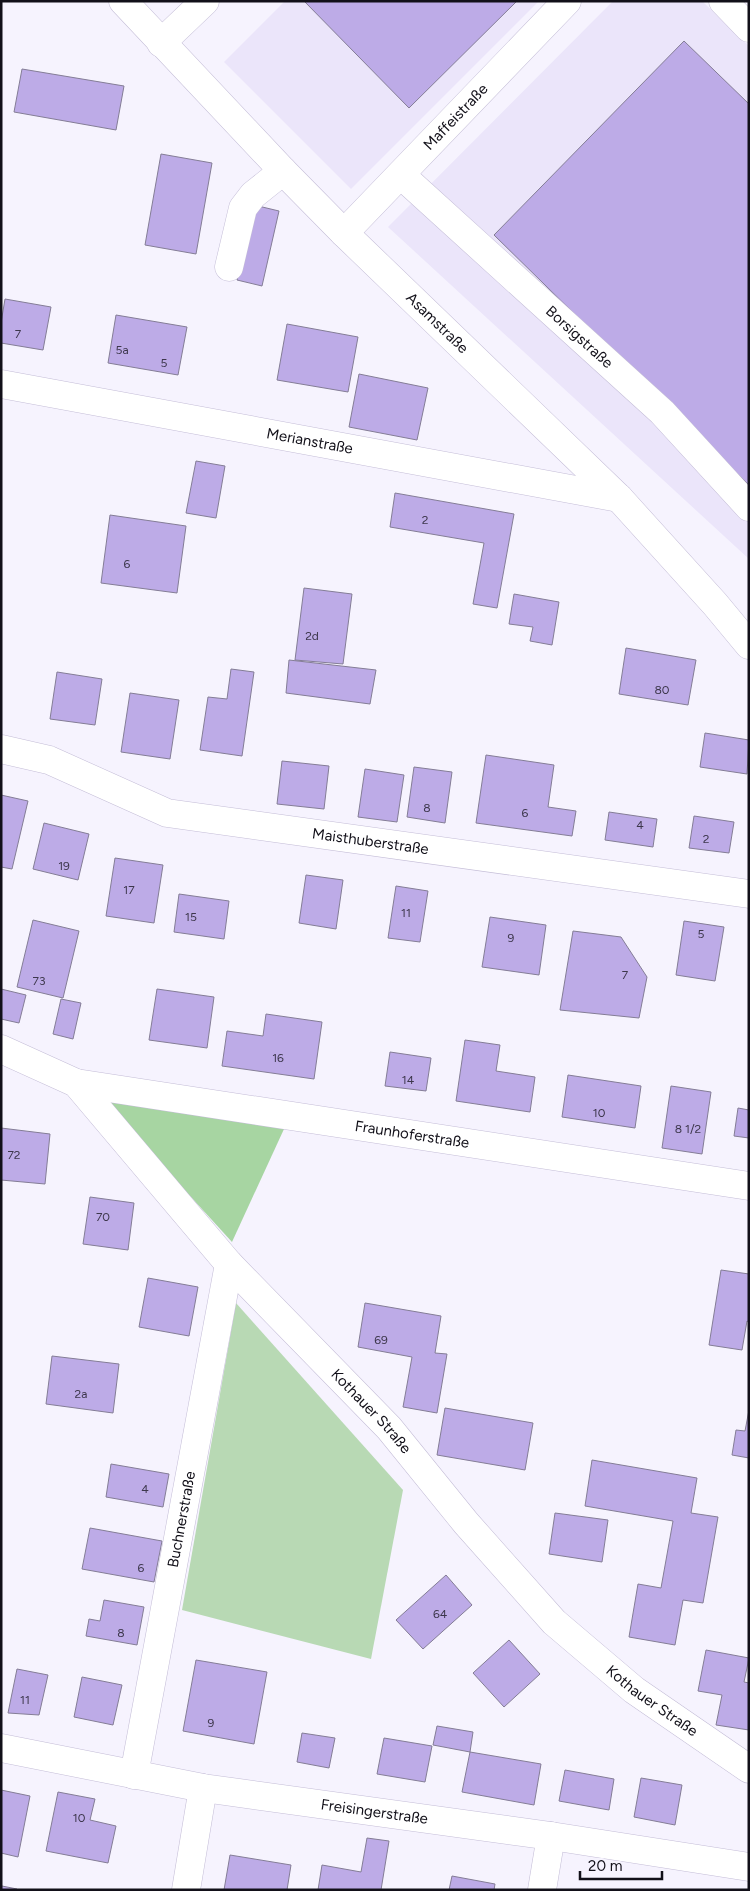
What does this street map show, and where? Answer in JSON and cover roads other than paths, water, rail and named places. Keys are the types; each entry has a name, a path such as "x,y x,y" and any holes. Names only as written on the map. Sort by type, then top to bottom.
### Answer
{"street":[{"name":"Asamstraße","path":"124,1 161,43 344,233 619,498 715,604 749,645"},
{"path":"161,43 205,1"},
{"name":"Maffeistraße","path":"344,233 567,1"},
{"path":"723,1 749,28"},
{"path":"228,267 243,208 253,195 283,171"},
{"name":"Borsigstraße","path":"401,175 662,412 749,507"},
{"name":"Merianstraße","path":"1,384 619,498"},
{"name":"Maisthuberstraße","path":"1,749 48,760 168,813 749,894"},
{"name":"Kothauer Straße","path":"1,1049 76,1083 229,1264 389,1428 466,1523 554,1622 634,1690 749,1769"},
{"name":"Fraunhoferstraße","path":"76,1083 749,1186"},
{"name":"Buchnerstraße","path":"134,1775 229,1264"},
{"name":"Freisingerstraße","path":"1,1748 203,1788 551,1836 749,1867"},
{"path":"186,1890 203,1788"},
{"path":"542,1890 551,1836"}]}
